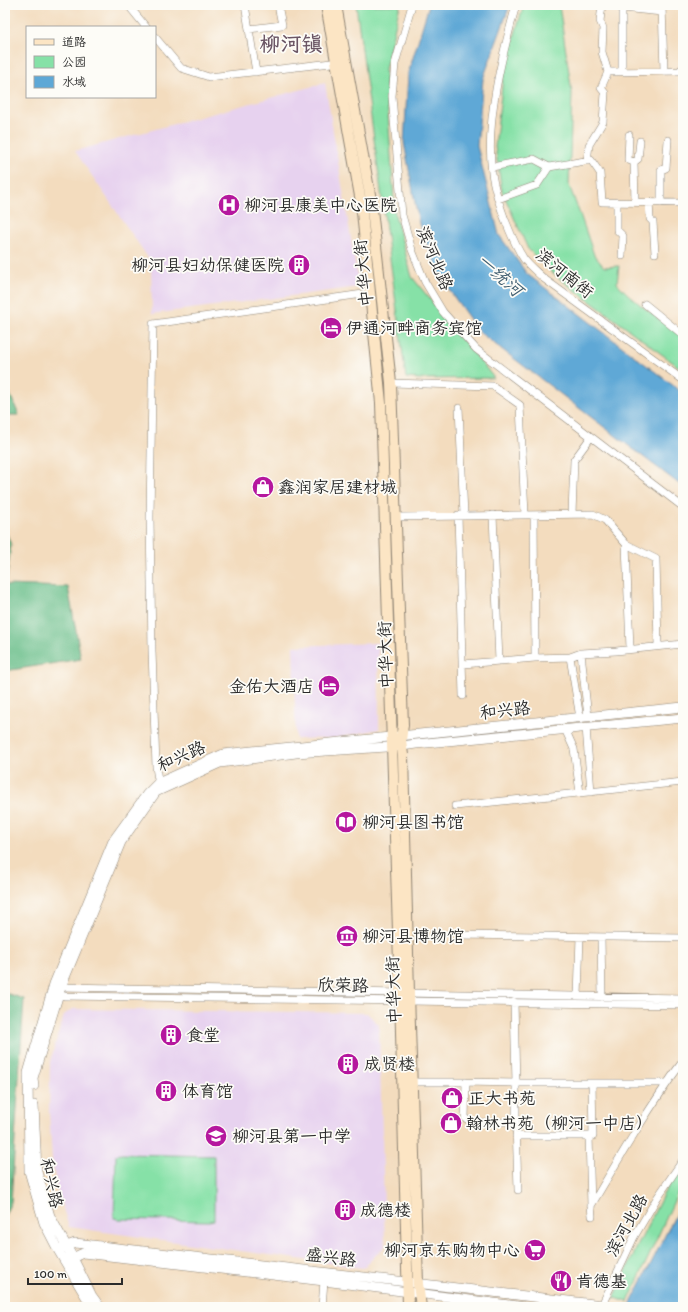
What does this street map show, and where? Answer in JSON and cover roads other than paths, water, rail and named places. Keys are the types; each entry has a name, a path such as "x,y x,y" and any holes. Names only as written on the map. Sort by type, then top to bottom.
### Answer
{"main road":[{"name":"中华大街","path":"326,5 341,62 371,200 391,383 403,725 397,741"},
{"name":"中华大街","path":"336,5 341,62 362,202 381,403 397,741 404,997 408,1307"},
{"name":"中华大街","path":"404,997 412,1082 419,1288 421,1307"}],"street":[{"path":"128,5 145,26"},
{"path":"244,5 256,72"},
{"path":"249,29 282,25 278,5"},
{"name":"滨河北路","path":"412,5 395,64 392,96 402,215 412,250 425,282 443,312 476,350 683,507"},
{"name":"滨河南街","path":"516,5 501,64 490,146 498,199 511,237 525,260 543,278 683,380"},
{"path":"587,161 589,145 603,122 605,93 601,88 608,72 602,52 603,28 600,21 602,5"},
{"path":"622,72 622,6 662,9 664,71"},
{"path":"156,38 181,68 209,77 341,62"},
{"path":"608,72 680,71 683,68"},
{"path":"629,135 628,160 634,162"},
{"path":"661,203 661,170 666,168 668,140"},
{"path":"635,202 634,162 638,159 640,141"},
{"path":"492,167 534,159 548,167 591,160 600,173 602,202 683,203"},
{"path":"498,199 537,185 548,167"},
{"path":"617,202 617,230 622,236 622,256"},
{"path":"649,202 650,219 653,222 655,253"},
{"path":"159,786 156,767 152,651 150,517 153,324 370,292"},
{"path":"645,304 683,335"},
{"path":"391,383 493,386 520,405 525,515"},
{"path":"459,408 463,696"},
{"path":"572,514 574,460 591,437"},
{"path":"396,517 594,514 605,520 626,544 656,559 658,646"},
{"path":"493,515 499,661"},
{"path":"534,515 536,658"},
{"path":"626,544 630,649"},
{"path":"463,664 570,656 581,653 683,644"},
{"path":"581,653 584,718"},
{"path":"570,656 584,718"},
{"name":"和兴路","path":"69,1259 62,1248 50,1216 37,1172 33,1078 56,990 122,842 159,786 223,754 397,741 683,707"},
{"name":"和兴路","path":"397,741 416,744 683,718"},
{"path":"586,727 591,792"},
{"path":"565,729 574,749 580,793"},
{"path":"456,806 683,782"},
{"path":"458,935 683,938"},
{"path":"578,996 580,937"},
{"path":"601,937 602,997"},
{"name":"欣荣路","path":"56,990 404,997 514,1002 683,1005"},
{"name":"欣荣路","path":"404,997 578,996 683,998"},
{"path":"514,1002 518,1190"},
{"path":"591,1206 622,1153 683,1061"},
{"path":"412,1082 667,1083"},
{"path":"466,1082 465,1118 472,1122 516,1122"},
{"path":"592,1083 593,1136 590,1136 592,1216"},
{"path":"516,1136 590,1136"},
{"name":"滨河北路","path":"601,1306 634,1237 657,1198 683,1160"},
{"name":"盛兴路","path":"62,1248 75,1243 408,1287"},
{"name":"盛兴路","path":"69,1259 83,1253 324,1281 408,1287 601,1306"},
{"path":"69,1259 92,1307"},
{"path":"69,1259 100,1307"},
{"path":"322,1307 324,1281"},
{"name":"盛兴路","path":"419,1288 465,1303 525,1307"}],"water":[{"name":"一统河","path":"429,5 510,5 483,79 477,146 499,235 527,274 683,393 683,487 479,332 442,280 419,224 404,143 408,74"},
{"path":"683,1200 683,1307 629,1307"}],"place":[{"name":"柳河县康美中心医院","path":"229,205"},
{"name":"柳河县妇幼保健医院","path":"299,265"},
{"name":"伊通河畔商务宾馆","path":"331,328"},
{"name":"鑫润家居建材城","path":"263,487"},
{"name":"金佑大酒店","path":"329,686"},
{"name":"柳河县图书馆","path":"346,822"},
{"name":"柳河县博物馆","path":"347,936"},
{"name":"食堂","path":"171,1035"},
{"name":"成贤楼","path":"348,1064"},
{"name":"体育馆","path":"166,1091"},
{"name":"正大书苑","path":"452,1098"},
{"name":"翰林书苑（柳河一中店）","path":"451,1123"},
{"name":"柳河县第一中学","path":"216,1136"},
{"name":"成德楼","path":"345,1210"},
{"name":"柳河京东购物中心","path":"535,1250"},
{"name":"肯德基","path":"561,1281"}],"district":[{"name":"柳河镇","path":"291,43"}]}
